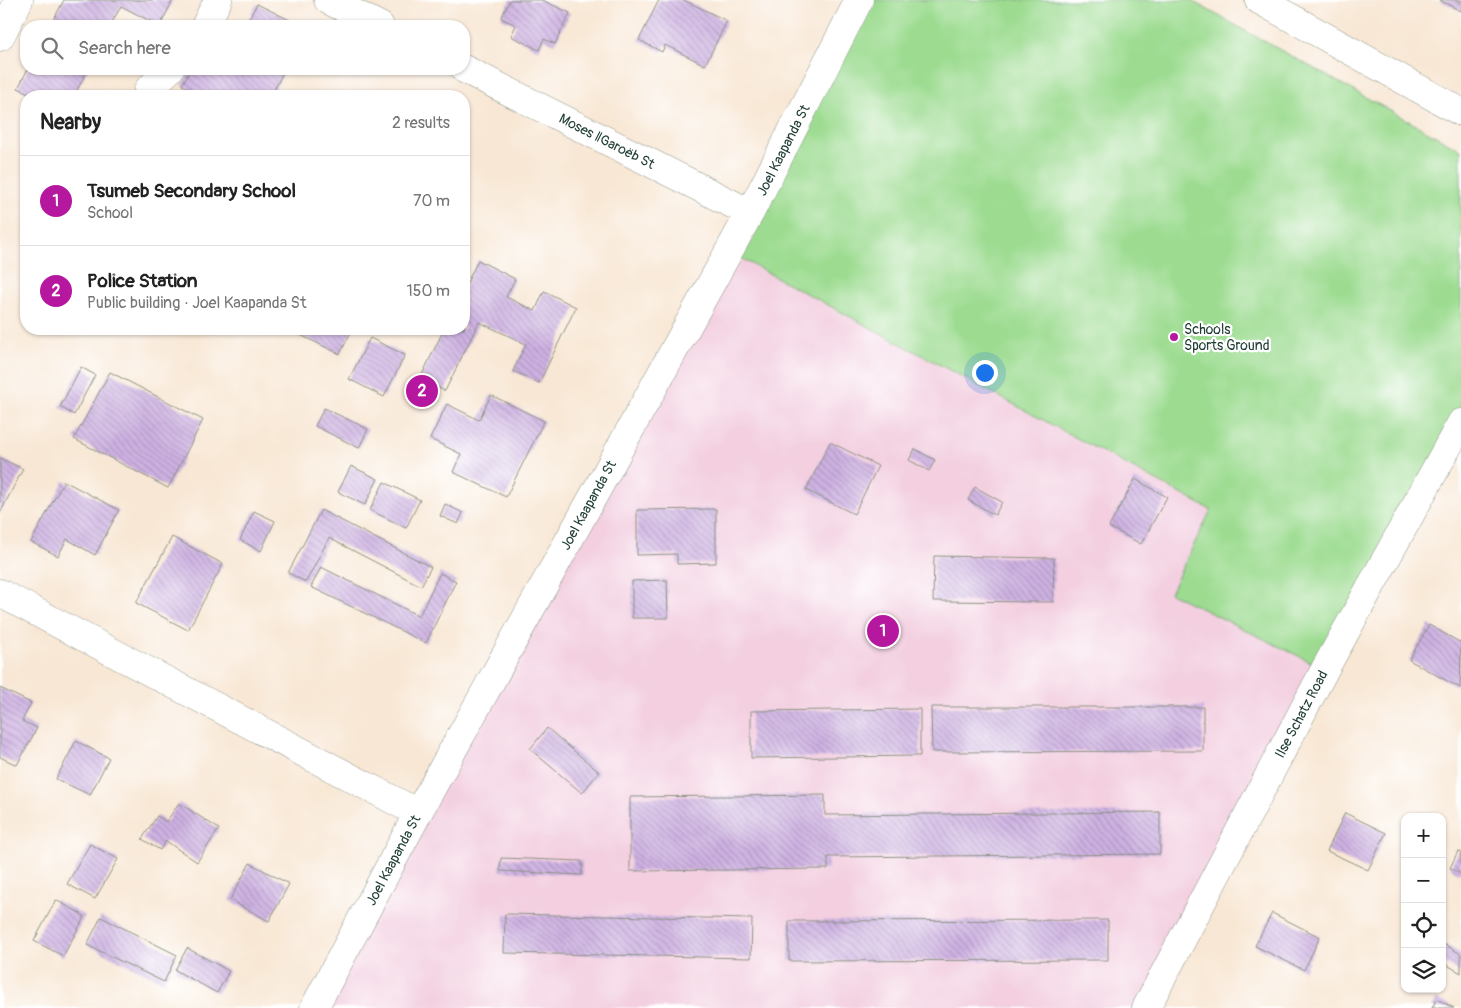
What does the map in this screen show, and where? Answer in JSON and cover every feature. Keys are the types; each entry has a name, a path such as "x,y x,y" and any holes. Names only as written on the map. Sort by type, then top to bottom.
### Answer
{"street":[{"path":"0,37 20,0"},
{"path":"207,20 218,0"},
{"path":"328,0 368,20"},
{"name":"Joel Kaapanda St","path":"314,1008 418,813 750,214 859,0"},
{"path":"1259,0 1461,112"},
{"name":"Moses ǁGaroëb St","path":"470,72 750,214"},
{"path":"148,90 164,75"},
{"name":"Ilse Schatz Road","path":"1146,1008 1321,678 1461,423"},
{"path":"3,601 418,813"}],"shaded area":[{"path":"728,252 1211,511 1325,669 1146,1008 314,1008"}],"green space":[{"name":"Schools Sports Ground","path":"859,0 1190,0 1461,150 1461,423 1325,669 1170,593 1211,510 729,252"}],"building":[{"path":"64,0 173,0 163,20 148,20 121,6 113,20 53,20"},
{"path":"510,0 542,0 570,13 555,44 544,39 539,50 511,36 516,25 501,18"},
{"path":"659,0 684,0 727,21 705,65 665,45 662,52 639,40"},
{"path":"1439,0 1461,0 1461,11"},
{"path":"257,4 290,20 248,20"},
{"path":"25,75 85,75 77,90 22,90 18,88"},
{"path":"188,75 282,75 274,90 192,90 182,85"},
{"path":"478,260 515,279 506,297 535,311 544,291 576,307 539,383 513,371 526,344 479,322 445,391 420,379 441,335 470,335 470,277"},
{"path":"300,335 350,335 340,354"},
{"path":"370,338 405,355 384,397 349,379"},
{"path":"81,367 95,375 74,415 60,407"},
{"path":"110,372 203,420 168,488 74,439"},
{"path":"491,395 544,421 506,497 453,472 461,454 430,439 447,404 479,420"},
{"path":"324,408 368,429 359,448 315,426"},
{"path":"830,442 878,466 854,514 806,490"},
{"path":"915,449 935,460 929,471 909,460"},
{"path":"0,458 23,469 0,513"},
{"path":"351,466 378,479 365,505 338,492"},
{"path":"1135,479 1167,497 1141,544 1109,527"},
{"path":"64,481 119,510 95,555 67,539 58,556 31,542"},
{"path":"384,482 420,500 406,528 370,510"},
{"path":"975,487 1002,502 995,515 968,500"},
{"path":"445,504 463,513 458,524 440,516"},
{"path":"716,509 716,563 677,564 677,554 637,555 637,510"},
{"path":"321,510 431,567 421,586 329,538 306,582 288,573"},
{"path":"254,511 275,521 261,551 240,540"},
{"path":"172,537 223,564 188,630 136,603"},
{"path":"934,556 1054,558 1053,602 933,601"},
{"path":"321,567 419,616 440,573 456,581 426,643 311,587"},
{"path":"667,580 668,618 632,618 632,581"},
{"path":"1429,625 1461,643 1460,688 1409,660"},
{"path":"0,688 31,703 22,721 37,728 17,765 0,757"},
{"path":"931,707 1203,707 1203,751 932,752"},
{"path":"920,709 920,756 751,758 751,711"},
{"path":"547,728 599,772 582,793 530,749"},
{"path":"76,741 109,758 90,795 56,779"},
{"path":"825,795 825,815 1160,812 1160,854 828,857 828,869 630,871 630,797"},
{"path":"179,803 219,829 197,862 166,841 160,850 142,839 157,816 166,822"},
{"path":"1345,813 1386,833 1368,870 1327,851"},
{"path":"90,844 118,859 95,899 67,884"},
{"path":"1458,851 1461,852 1461,874 1450,868"},
{"path":"501,858 582,861 582,875 500,871"},
{"path":"250,863 289,884 269,921 230,900"},
{"path":"56,900 85,916 63,956 34,941"},
{"path":"1272,913 1320,937 1304,970 1255,946"},
{"path":"505,914 752,919 751,958 504,953"},
{"path":"101,917 177,955 164,982 87,945"},
{"path":"1108,920 1108,960 789,961 789,921"},
{"path":"1446,945 1461,954 1461,973 1446,964"},
{"path":"187,948 229,971 217,993 175,970"},
{"path":"1437,999 1454,1008 1432,1008"}],"place":[{"name":"Schools Sports Ground","path":"1174,337"},
{"name":"Police Station","path":"422,391"},
{"name":"Tsumeb Secondary School","path":"883,631"}]}
